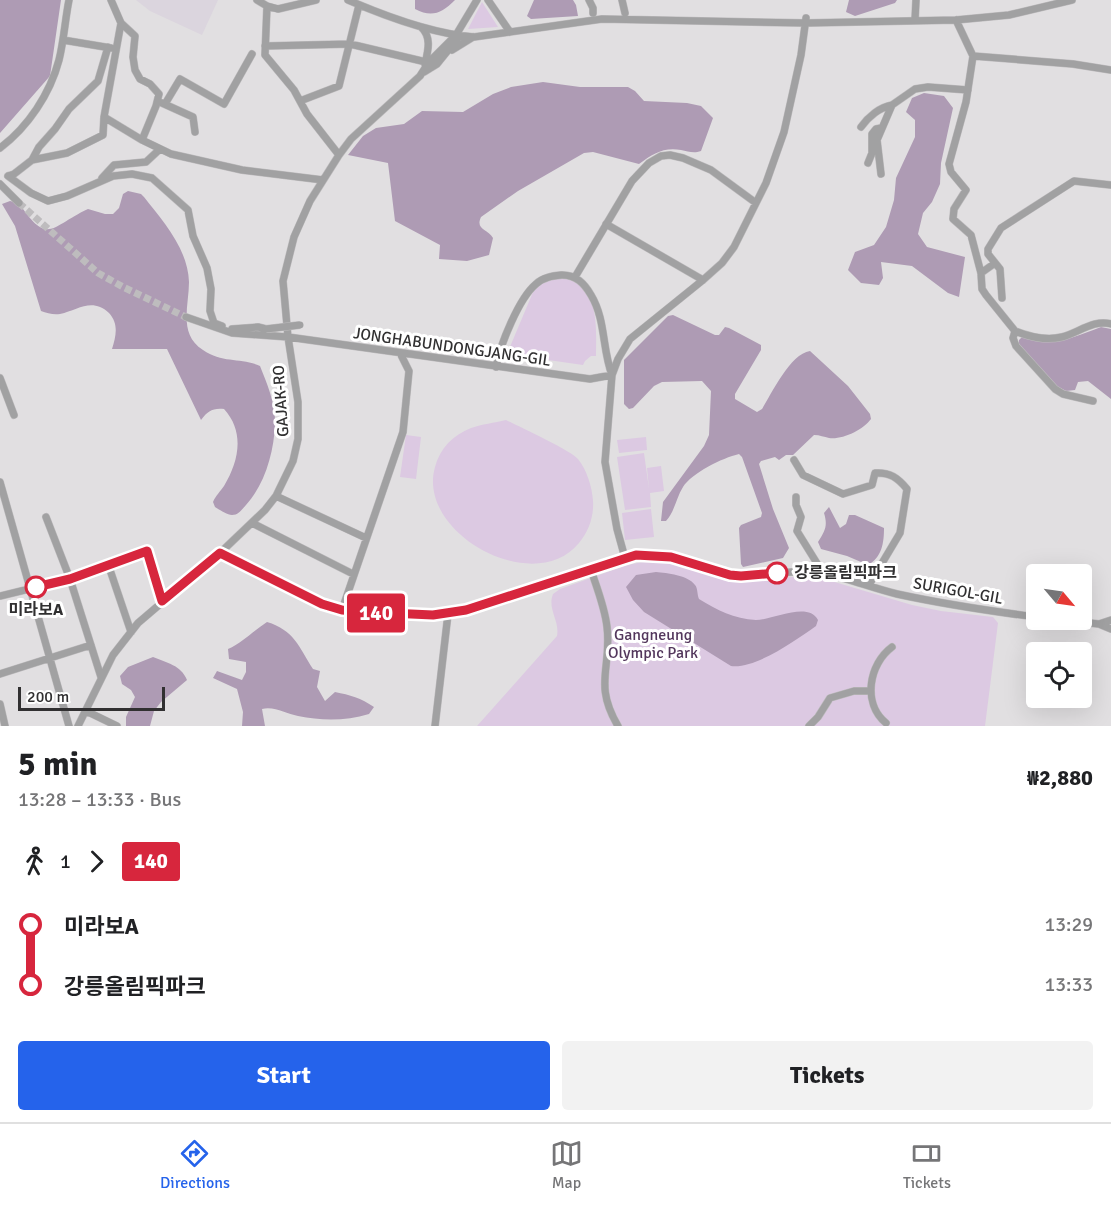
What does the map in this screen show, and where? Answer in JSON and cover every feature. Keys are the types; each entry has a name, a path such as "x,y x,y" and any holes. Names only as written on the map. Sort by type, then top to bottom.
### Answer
{"street":[{"path":"111,0 121,23 135,36 133,57 135,70 140,79 150,84 159,94 142,140"},
{"path":"256,0 278,9 316,0"},
{"path":"348,0 359,5 368,4 420,25 474,37 602,19 956,20 1009,15 1072,0"},
{"name":"GAJAK-RO","path":"78,726 113,655 138,623 220,553 252,523 276,496 293,461 298,439 298,402 288,337 284,281 294,237 310,201 339,155 351,140 422,73 458,35 464,21 479,0"},
{"name":"GAJAK-RO","path":"422,73 437,64 479,0"},
{"path":"488,0 510,32"},
{"path":"589,0 593,13"},
{"path":"622,0 625,13"},
{"path":"915,21 916,0"},
{"path":"0,148 28,121 46,92 59,60 67,2"},
{"path":"300,101 339,86 359,5"},
{"path":"267,6 265,55 294,90 307,114 339,155"},
{"path":"625,558 617,530 604,462 612,375 630,339 723,263 734,247 756,203 784,132 801,55 806,20"},
{"path":"956,20 973,56 968,90 949,169 966,190 954,209 953,219 971,235 981,273 982,289 1015,331 1035,338 1062,337 1104,322 1111,324"},
{"path":"441,31 464,21"},
{"path":"32,160 68,153 103,135 104,117 121,23"},
{"path":"420,25 427,32 428,37 428,50 422,73"},
{"path":"437,64 454,47 474,37"},
{"path":"63,40 116,49"},
{"path":"265,46 350,44 426,62"},
{"path":"108,47 98,81 69,109 39,147 32,160 8,176 31,193 48,201 67,196 113,176 132,174 152,178 188,210 193,236 207,268 211,289 210,311 214,323 234,330 300,325"},
{"path":"165,104 180,79 224,104 252,54"},
{"path":"973,56 1073,63 1111,70"},
{"path":"861,126 882,108 892,105 915,89 928,87 968,90"},
{"path":"157,101 193,117 195,132"},
{"path":"881,174 877,140 892,105"},
{"path":"104,117 171,154 242,170 323,180"},
{"path":"868,163 872,153 872,134 876,129 881,128"},
{"path":"100,180 114,165 146,162 160,149"},
{"path":"575,277 640,170 661,156 670,155 699,164 722,176 756,203"},
{"path":"1002,298 1000,269 988,254 988,249 1001,228 1074,181 1111,185"},
{"path":"0,184 19,202"},
{"path":"606,224 703,280"},
{"path":"981,273 995,262"},
{"path":"496,367 518,309 534,285 547,277 562,275 575,277 586,287 596,304 612,375"},
{"name":"JONGHABUNDONGJANG-GIL","path":"186,317 232,333 288,337 590,379 612,375"},
{"path":"1015,331 1013,338 1016,346 1055,389 1063,394 1093,401"},
{"path":"342,610 403,432 409,371 400,352"},
{"path":"0,378 14,415"},
{"path":"794,460 803,475 843,494 872,485 875,472 884,472 899,478 907,489 900,533 869,585"},
{"path":"0,482 69,726"},
{"path":"276,496 366,538"},
{"path":"796,497 796,505 801,517 798,531 822,573"},
{"path":"46,517 70,579 101,677"},
{"path":"252,523 353,574"},
{"path":"0,596 70,579 147,551 162,601"},
{"name":"SURIGOL-GIL","path":"220,553 322,604 342,610 448,614 625,558 646,555 671,557 730,575 795,571 822,573 896,594 1026,616"},
{"path":"108,564 131,632"},
{"path":"591,570 608,629 604,675 606,700 618,726"},
{"path":"435,726 448,614"},
{"path":"1099,624 1111,620"},
{"path":"1092,623 1111,628"},
{"path":"0,674 91,645"},
{"path":"886,723 880,718 874,706 871,691 872,678 876,664 892,647"},
{"path":"809,726 819,717 830,698 854,691 871,691"},
{"path":"0,704 5,726"},
{"path":"86,711 117,726"}],"shaded area":[{"path":"0,0 61,0 50,76 0,133"},
{"path":"136,0 218,0 202,35 150,11"},
{"path":"415,0 455,0 446,8 432,14 415,9"},
{"path":"534,0 573,0 578,16 531,19 527,16"},
{"path":"849,0 897,0 895,3 855,16 846,12"},
{"path":"543,82 580,87 628,87 644,101 701,106 713,118 701,151 663,150 639,164 593,152 584,153 518,191 481,217 481,227 493,238 489,255 467,261 439,259 440,245 395,221 388,163 348,155 363,136 376,128 404,124 422,111 463,112 493,94 511,87"},
{"path":"924,93 944,96 953,108 941,163 940,184 932,202 923,213 918,234 927,247 965,257 959,297 948,293 912,266 881,262 883,278 879,285 861,283 848,270 855,252 874,245 886,227 894,200 896,178 915,137 915,120 906,112 912,98"},
{"path":"128,191 144,197 173,236 184,258 189,282 187,319 190,336 195,343 210,354 260,366 270,394 275,424 273,446 267,467 253,497 240,512 234,515 221,511 215,507 213,502 224,486 236,457 237,437 231,418 224,409 216,409 206,414 201,420 167,349 112,349 115,335 114,321 103,308 91,305 57,314 41,311 15,226 2,204 10,201 19,203 37,225 44,229 51,229 88,209 113,214 119,208 123,194"},
{"path":"673,315 715,335 719,335 725,327 729,328 761,345 761,350 735,394 735,399 757,412 762,409 776,384 795,359 810,351 848,386 870,414 871,419 852,433 834,438 814,435 793,455 786,455 779,460 775,457 761,461 759,464 773,509 789,548 783,558 743,567 741,564 739,528 761,517 762,513 739,454 724,459 693,476 683,487 669,517 666,521 661,521 663,502 704,446 709,435 711,391 702,381 662,382 654,386 633,408 629,409 624,404 624,360 668,316"},
{"path":"1101,327 1111,329 1111,399 1088,381 1078,382 1075,390 1066,391 1056,386 1019,344 1022,337 1043,341 1062,340"},
{"path":"829,507 840,528 846,524 849,515 855,515 884,528 881,549 873,562 868,565 821,549 818,542 825,528 824,513"},
{"path":"656,572 688,579 696,586 699,599 733,616 756,620 806,612 818,620 816,626 798,639 764,658 741,666 731,666 644,612 633,600 626,587 636,575"},
{"path":"267,622 276,625 290,635 313,669 320,671 317,687 325,701 335,692 351,696 374,707 369,714 343,719 316,719 267,708 262,709 265,726 242,726 243,712 237,689 213,678 217,671 242,680 246,672 246,662 229,659 228,649"},
{"path":"153,657 177,668 187,680 161,702 154,711 150,726 126,726 126,717 135,697 131,690 122,684 120,676 128,667"}],"green space":[{"path":"482,2 498,27 468,29"},
{"path":"560,277 579,283 590,298 595,317 596,356 591,356 583,365 507,354 536,285"},
{"path":"506,420 574,455 586,473 593,501 590,523 579,543 559,558 535,564 509,561 483,550 460,535 443,514 434,491 435,467 448,443 458,434 471,428"},
{"path":"406,435 421,437 416,479 400,477"},
{"path":"646,437 647,450 619,453 617,440"},
{"path":"644,453 649,489 647,468 661,466 664,491 650,493 651,507 625,510 617,457"},
{"path":"651,509 654,537 625,540 622,513"},
{"name":"Gangneung Olympic Park","path":"648,561 671,564 727,579 821,578 912,605 993,617 998,623 985,726 477,726 557,636 552,605 553,594 560,589 627,565"}],"tunnel":[{"path":"19,203 98,273 186,317"}],"bus line":[{"name":"140","path":"36,587 70,579 147,551 162,601 220,553 322,604 342,610 433,615 466,610 636,555 686,560 730,575 777,573"}],"place":[{"name":"강릉올림픽파크","path":"777,573"},
{"name":"미라보A","path":"36,587"}]}
